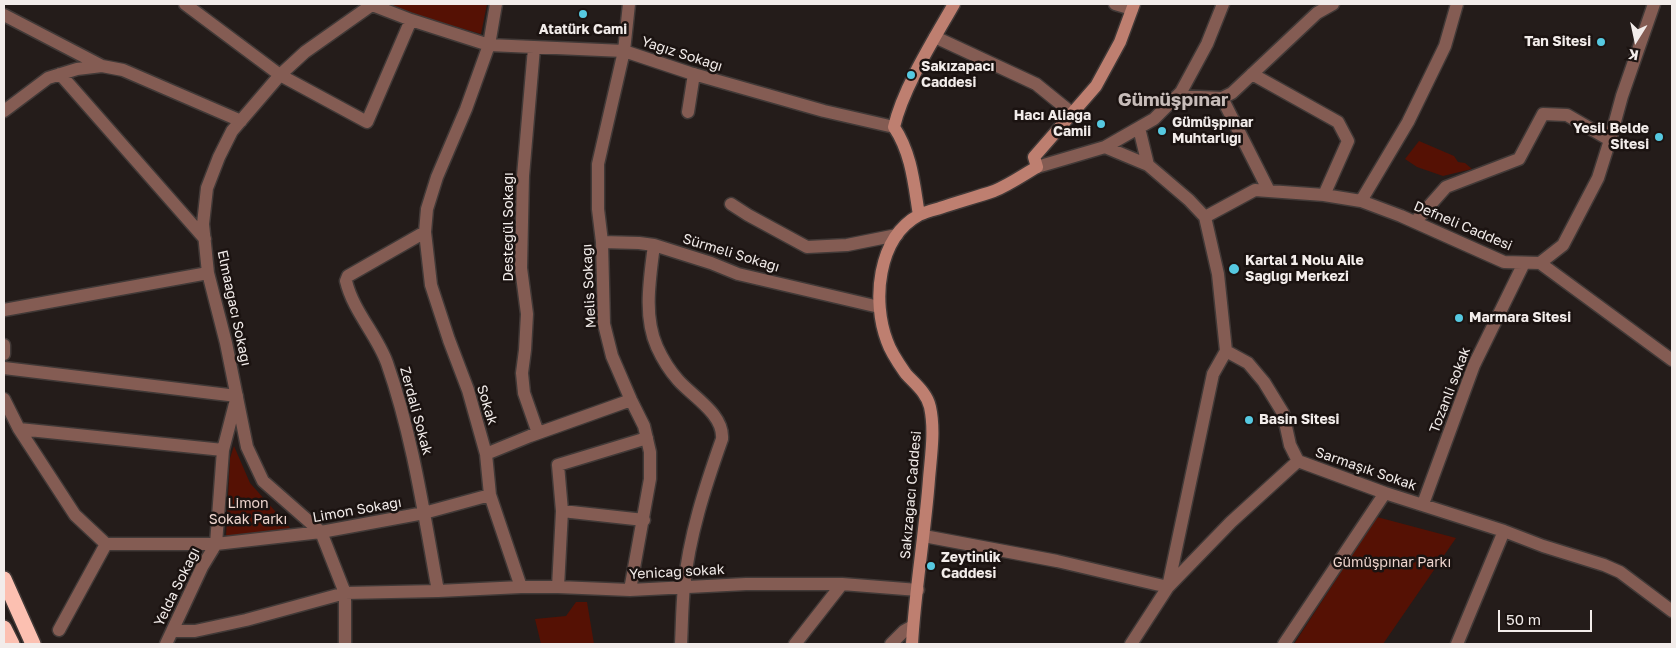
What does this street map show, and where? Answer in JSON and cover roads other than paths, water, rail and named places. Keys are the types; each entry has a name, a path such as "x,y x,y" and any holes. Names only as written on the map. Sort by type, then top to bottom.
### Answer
{"highway":[{"path":"4,579 32,644"},
{"path":"4,628 12,644"}],"street":[{"path":"186,4 280,75 367,122 412,20"},
{"name":"Elmaağacı Sokağı","path":"345,593 321,532 263,481 247,447 226,343 208,273 203,224 207,188 232,131 280,75 305,52 373,4"},
{"name":"Yağız Sokağı","path":"373,4 412,20 489,45 624,51 694,74 824,111 894,127"},
{"name":"Sokak","path":"496,4 489,45 466,109 437,177 427,209 425,232 431,285 468,390 486,454 490,495 521,587"},
{"name":"Melis Sokağı","path":"629,4 624,51 598,164 598,209 602,242 604,324 612,356 630,400 644,426 650,452 650,479 630,590"},
{"path":"919,216 909,160 902,139 894,127 897,114 935,37 954,4"},
{"path":"1115,4 1133,6 1120,42 1096,86 1034,157 1037,167 1105,147 1154,119 1182,92 1207,44 1223,4"},
{"path":"1177,96 1222,98 1232,93 1317,13 1334,4"},
{"path":"1361,201 1412,114 1445,46 1457,4"},
{"path":"1654,4 1622,96 1598,178 1563,245 1540,263 1672,360"},
{"path":"4,15 102,66 123,70 240,121"},
{"path":"935,37 1036,84 1073,114"},
{"name":"Destegül Sokağı","path":"534,48 523,176 521,268 527,314 526,350 522,373 524,393 538,433"},
{"path":"4,111 48,78 77,69 102,66"},
{"path":"60,74 205,239"},
{"path":"688,112 694,74"},
{"path":"1252,74 1338,122 1348,141 1324,195"},
{"path":"1222,98 1269,191"},
{"path":"1415,222 1446,187 1519,159 1543,114 1567,116 1610,140"},
{"path":"1139,128 1148,165"},
{"path":"1105,147 1148,165 1189,200 1205,218 1218,274 1226,350 1213,374 1168,587"},
{"name":"Sakızağacı Caddesi","path":"912,644 924,536 932,438 930,406 925,394 907,374 887,343 879,307 882,272 896,235 903,227 919,216 996,190 1037,167"},
{"name":"Defneli Caddesi","path":"1205,218 1255,190 1324,195 1361,201 1415,222 1504,262 1540,263"},
{"path":"731,204 807,247 847,245 896,235"},
{"name":"Zerdali Sokak","path":"425,232 360,268 348,276 346,281 356,305 386,360 402,408 438,591"},
{"name":"Sürmeli Sokağı","path":"602,242 654,245 711,263 738,274 879,307"},
{"path":"654,245 648,304 652,333 658,349 677,379 720,423 723,432 722,440 703,493 692,541 684,587 681,644"},
{"name":"Tozanli sokak","path":"1423,504 1474,365 1524,263"},
{"path":"4,310 208,273"},
{"path":"4,345 4,354"},
{"name":"Sarmaşık Sokak","path":"1226,350 1248,363 1264,382 1283,413 1290,445 1298,461 1385,493 1604,565 1620,572 1672,611"},
{"path":"4,368 237,396"},
{"name":"Yelda Sokağı","path":"166,644 202,566 216,544 223,450 237,396"},
{"path":"4,399 19,429 75,514 106,544 59,630"},
{"path":"486,454 630,400"},
{"path":"19,429 223,450"},
{"path":"558,587 562,511 558,465 646,438"},
{"path":"1131,644 1168,587 1231,522 1298,461"},
{"path":"1284,644 1385,493"},
{"name":"Limon Sokağı","path":"106,544 216,544 321,532 424,513 490,495"},
{"path":"562,511 644,520"},
{"path":"1457,644 1504,531"},
{"path":"924,536 1057,562 1168,587"},
{"name":"Yenicag sokak","path":"172,631 195,632 345,593 521,587 630,590 746,584 842,584 918,590"},
{"path":"795,644 842,584"},
{"path":"345,593 345,644"},
{"path":"892,644 904,631 913,626"}],"place":[{"name":"Atatürk Cami","path":"583,14"},
{"name":"Tan Sitesi","path":"1601,42"},
{"name":"Sakızapacı Caddesi","path":"911,75"},
{"name":"Hacı Aliağa Camii","path":"1101,124"},
{"name":"Gümüşpınar Muhtarlığı","path":"1162,131"},
{"name":"Yesil Belde Sitesi","path":"1659,137"},
{"name":"Kartal 1 Nolu Aile Sağlığı Merkezi","path":"1234,269"},
{"name":"Marmara Sitesi","path":"1459,318"},
{"name":"Basin Sitesi","path":"1249,420"},
{"name":"Zeyti̇nli̇k Caddesi̇","path":"931,566"}],"district":[{"name":"Gümüşpınar","path":"1173,100"}],"park label":[{"name":"Limon Sokak Parkı","path":"248,512"},
{"name":"Gümüşpınar Parkı","path":"1392,563"}]}
